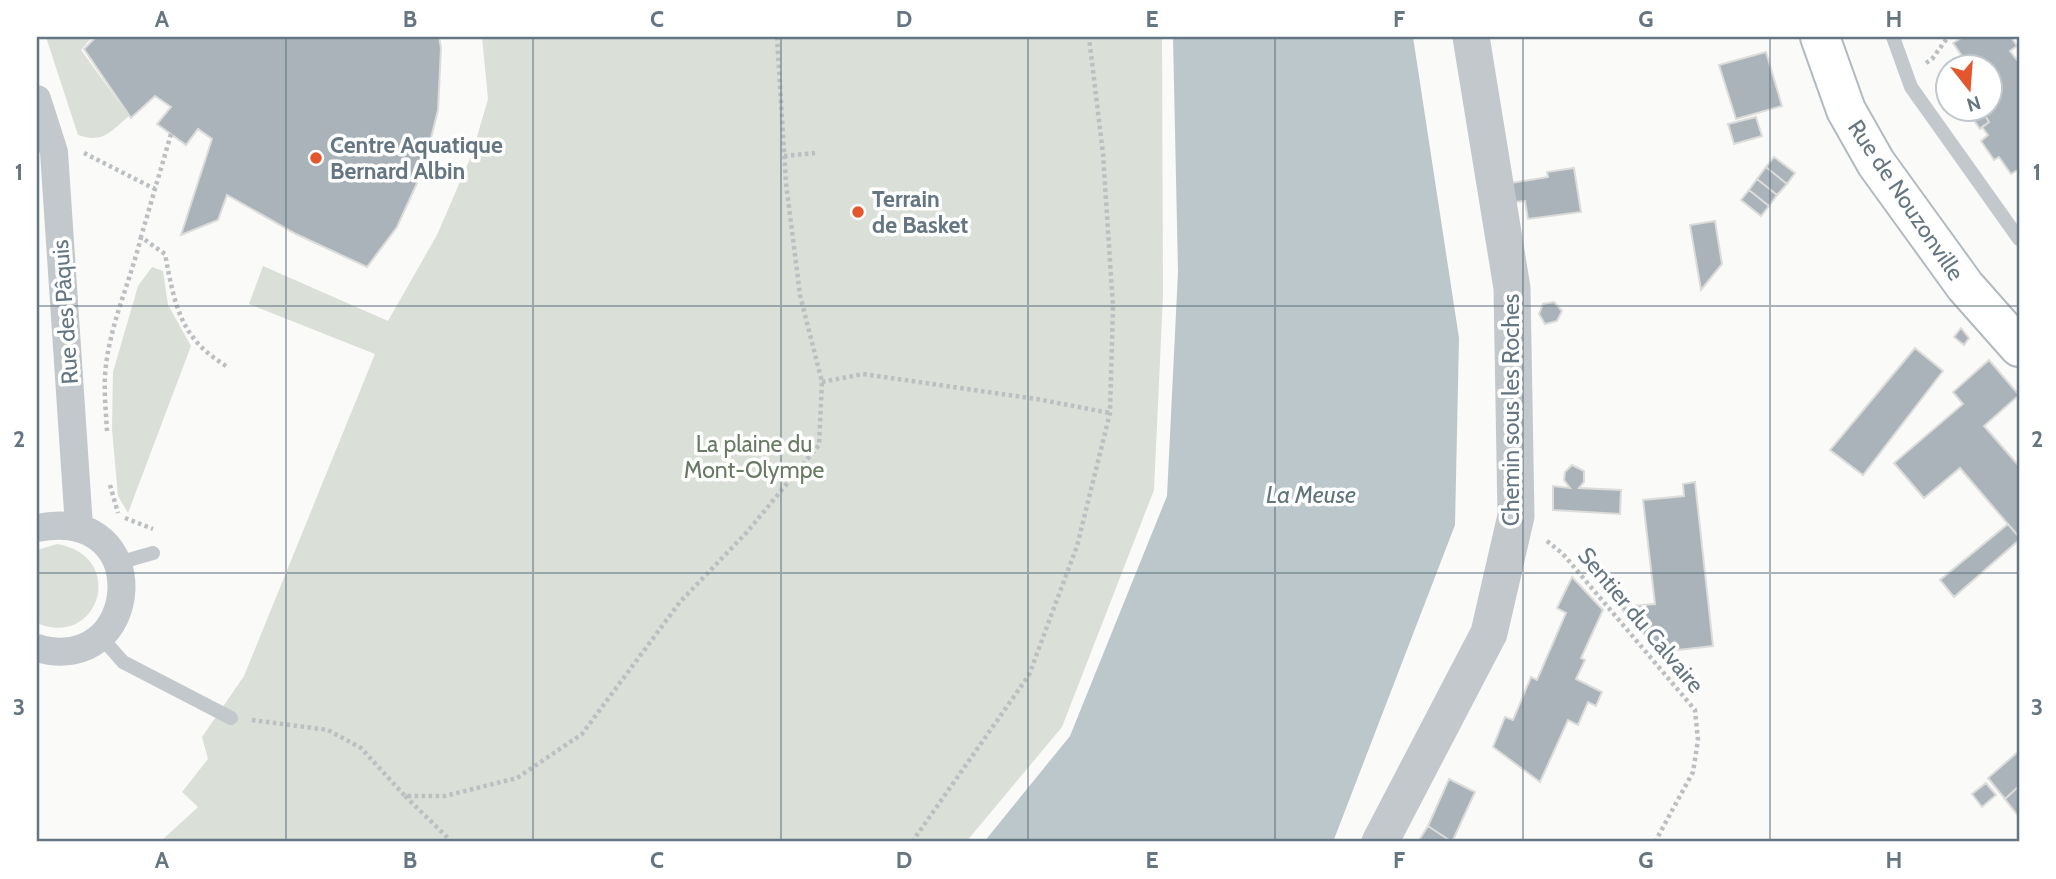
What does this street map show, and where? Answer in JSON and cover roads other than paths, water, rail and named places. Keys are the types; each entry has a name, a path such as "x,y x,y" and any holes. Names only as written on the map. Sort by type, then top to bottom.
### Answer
{"main road":[{"name":"Rue de Nouzonville","path":"1820,37 1846,110 1876,163 1965,286 2010,331"}],"street":[{"name":"Chemin sous les Roches","path":"1380,842 1489,634 1516,516 1512,288 1471,37"},
{"name":"Rue des Pâquis","path":"37,99 54,152 79,527"},
{"path":"37,528 57,524 79,527 95,535 108,547 118,563 123,583 121,603 114,621 101,637 85,647 68,651 50,652 37,648"}],"lane":[{"path":"1893,37 1911,87 2019,239"},
{"path":"118,563 153,554"},
{"path":"101,637 123,663 231,718"}],"water":[{"name":"La Meuse","path":"1173,37 1413,37 1459,338 1455,525 1333,842 984,842 1070,736 1167,496 1178,272"}],"place":[{"name":"Centre Aquatique Bernard Albin","path":"316,158"},
{"name":"Terrain de Basket","path":"858,212"}],"park label":[{"name":"La plaine du Mont-Olympe","path":"754,457"}]}
